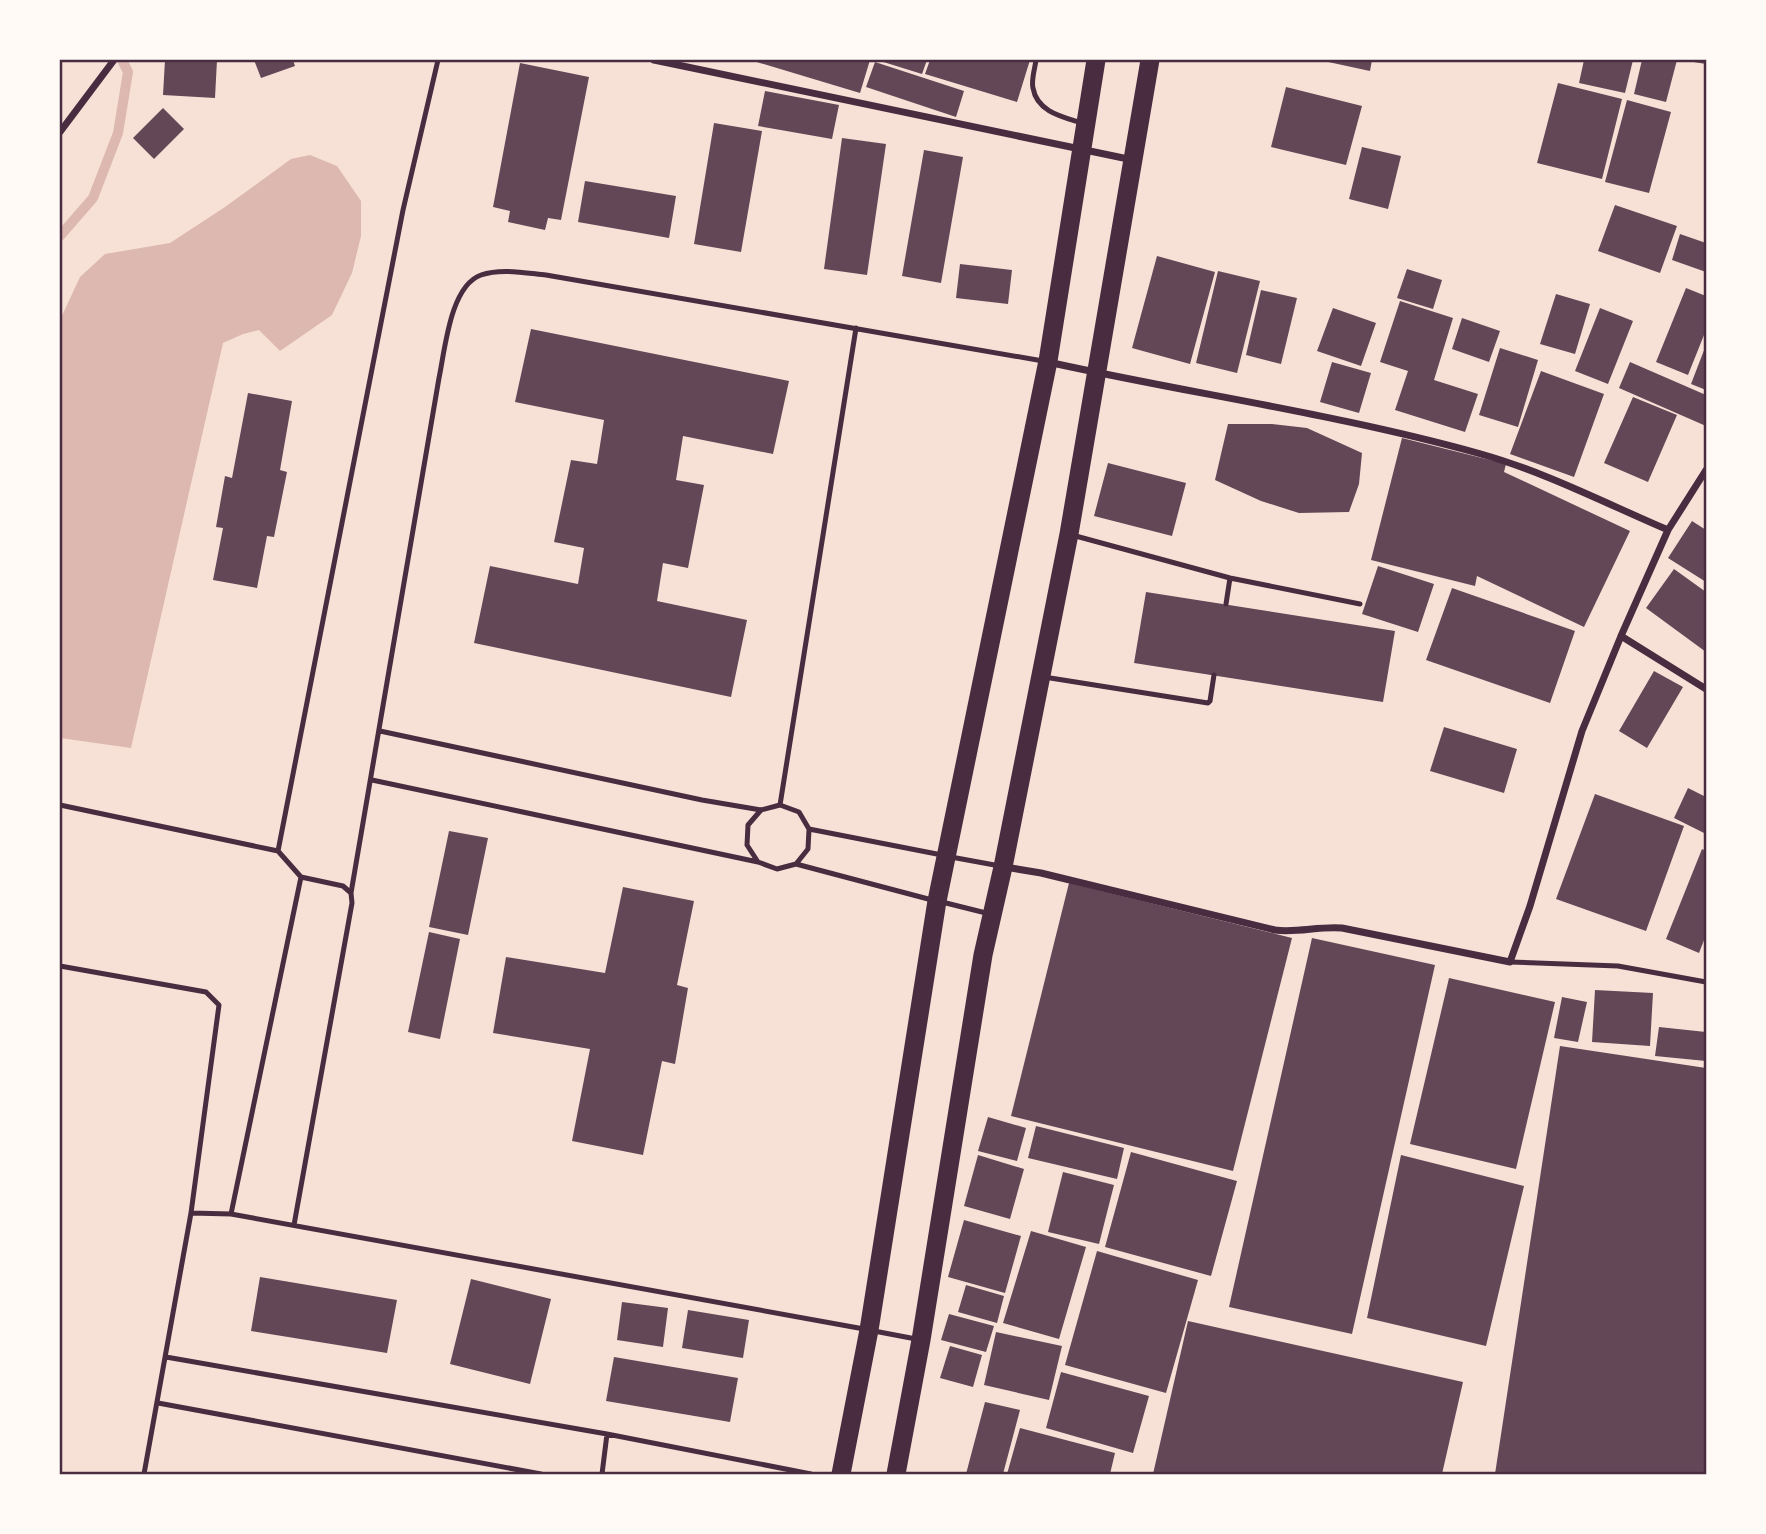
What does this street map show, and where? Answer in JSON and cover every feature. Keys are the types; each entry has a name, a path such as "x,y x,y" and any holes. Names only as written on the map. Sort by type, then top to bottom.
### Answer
{"highway":[{"path":"841,1475 869,1330 937,901 1048,361 1096,60"},
{"path":"896,1475 921,1340 983,955 1069,534 1150,60"}],"street":[{"path":"60,132 114,60"},
{"path":"654,60 1133,160"},
{"path":"1048,361 1279,406 1482,454 1668,530"},
{"path":"1003,867 1041,873 1275,930 1289,932 1342,928 1510,962 1530,906 1582,732 1668,530 1706,470"},
{"path":"1621,636 1706,689"}],"lane":[{"path":"278,851 403,210 438,60"},
{"path":"1037,60 1032,87 1039,103 1054,114 1085,124"},
{"path":"294,1225 352,904 351,893 439,378 453,310 466,286 480,275 507,271 546,275 1048,361"},
{"path":"780,805 856,328"},
{"path":"1069,534 1230,578 1360,604"},
{"path":"1226,604 1230,578"},
{"path":"1041,677 1208,703 1214,675"},
{"path":"380,732 702,800 761,810 780,805 799,812 809,829 808,849 796,864"},
{"path":"372,780 758,862 777,869 796,864 993,915"},
{"path":"60,805 278,851 301,877 343,886 351,893"},
{"path":"758,862 747,845 748,825 761,810"},
{"path":"809,829 1003,867"},
{"path":"231,1214 301,877"},
{"path":"1510,962 1618,966 1706,982"},
{"path":"60,966 206,992 219,1006 191,1213 144,1475"},
{"path":"191,1213 231,1214 921,1340"},
{"path":"166,1357 607,1434 811,1475"},
{"path":"158,1403 541,1475"},
{"path":"602,1475 607,1434"}],"shaded area":[{"path":"310,155 337,166 361,201 361,236 352,273 332,315 280,351 259,330 223,343 131,748 60,738 60,320 80,277 105,254 170,243 291,159"}],"building":[{"path":"165,60 217,60 215,98 163,95"},
{"path":"254,60 293,60 295,66 261,78"},
{"path":"750,60 870,60 860,93"},
{"path":"877,60 927,60 922,74"},
{"path":"930,60 1030,60 1017,102 925,74"},
{"path":"1319,60 1372,60 1370,71"},
{"path":"1584,60 1633,60 1625,93 1579,83"},
{"path":"1642,60 1677,60 1666,102 1634,94"},
{"path":"1706,60 1706,64 1687,61"},
{"path":"875,62 964,91 956,117 866,87"},
{"path":"520,63 589,77 561,220 548,218 545,230 508,222 510,211 493,207"},
{"path":"1558,83 1622,99 1602,179 1537,163"},
{"path":"1286,87 1362,106 1346,165 1271,147"},
{"path":"765,91 839,105 832,139 758,126"},
{"path":"1627,100 1671,112 1649,193 1605,182"},
{"path":"163,108 184,129 154,159 133,138"},
{"path":"714,123 762,131 741,252 694,244"},
{"path":"842,138 886,144 867,275 824,269"},
{"path":"1362,147 1401,156 1388,209 1349,199"},
{"path":"924,150 963,157 941,283 902,276"},
{"path":"585,181 676,196 669,238 578,222"},
{"path":"1615,205 1677,226 1660,273 1598,251"},
{"path":"1680,234 1706,243 1706,272 1672,260"},
{"path":"1157,256 1215,272 1190,364 1132,348"},
{"path":"960,264 1012,270 1008,304 956,298"},
{"path":"1407,269 1442,280 1433,309 1397,298"},
{"path":"1218,271 1260,281 1237,373 1196,363"},
{"path":"1686,288 1706,296 1706,330 1688,375 1656,362"},
{"path":"1261,290 1297,298 1281,364 1246,355"},
{"path":"1556,294 1590,304 1575,354 1540,344"},
{"path":"1400,301 1453,318 1434,380 1478,394 1465,432 1395,410 1408,371 1380,362"},
{"path":"1333,308 1376,323 1361,366 1317,351"},
{"path":"1600,308 1633,321 1608,384 1575,371"},
{"path":"1462,318 1500,331 1489,362 1452,349"},
{"path":"531,329 789,381 773,454 683,436 676,480 704,485 688,568 663,563 657,601 747,620 731,697 474,643 490,566 578,584 584,548 554,542 571,460 597,464 604,420 515,402"},
{"path":"1706,345 1706,390 1691,384"},
{"path":"1500,348 1538,360 1518,427 1479,415"},
{"path":"1332,362 1371,373 1359,413 1320,402"},
{"path":"1630,362 1706,395 1706,426 1619,388"},
{"path":"1541,371 1604,394 1574,477 1510,454"},
{"path":"248,393 292,401 280,470 287,472 274,537 267,536 257,588 213,580 223,528 216,527 225,476 232,478"},
{"path":"1633,397 1677,415 1648,482 1604,463"},
{"path":"1228,424 1272,424 1307,428 1362,453 1359,484 1349,512 1299,513 1261,501 1215,480"},
{"path":"1402,438 1506,464 1504,472 1630,531 1584,627 1477,576 1475,586 1371,560"},
{"path":"1108,463 1186,483 1172,536 1094,516"},
{"path":"1692,521 1706,530 1706,582 1668,558"},
{"path":"1378,566 1434,584 1418,632 1362,614"},
{"path":"1674,569 1706,592 1706,652 1646,608"},
{"path":"1452,588 1575,631 1550,703 1426,660"},
{"path":"1146,592 1395,631 1383,702 1134,663"},
{"path":"1654,671 1683,687 1647,748 1619,731"},
{"path":"1444,727 1517,749 1504,793 1430,771"},
{"path":"1688,788 1706,797 1706,834 1674,818"},
{"path":"1595,794 1684,826 1646,931 1556,899"},
{"path":"449,831 488,838 468,935 429,927"},
{"path":"1702,849 1706,851 1706,935 1699,953 1666,939"},
{"path":"1069,883 1292,938 1233,1171 1011,1116"},
{"path":"623,887 694,901 677,985 688,988 675,1064 662,1061 643,1155 572,1141 590,1049 493,1033 506,957 605,973"},
{"path":"429,932 460,939 440,1039 408,1032"},
{"path":"1312,938 1435,965 1352,1334 1229,1307"},
{"path":"1449,978 1555,1002 1516,1169 1410,1144"},
{"path":"1595,990 1653,993 1650,1046 1592,1042"},
{"path":"1562,997 1587,1002 1578,1042 1554,1038"},
{"path":"1659,1027 1706,1032 1706,1061 1655,1056"},
{"path":"1560,1046 1706,1068 1706,1474 1495,1474"},
{"path":"988,1117 1026,1128 1017,1161 978,1151"},
{"path":"1036,1126 1124,1148 1117,1179 1028,1158"},
{"path":"1131,1152 1237,1181 1211,1276 1105,1247"},
{"path":"978,1155 1024,1169 1010,1219 964,1206"},
{"path":"1401,1155 1524,1186 1486,1346 1367,1318"},
{"path":"1063,1172 1114,1185 1099,1244 1048,1232"},
{"path":"964,1220 1021,1236 1005,1293 948,1277"},
{"path":"1031,1231 1086,1247 1059,1339 1003,1323"},
{"path":"1097,1251 1198,1280 1166,1393 1065,1365"},
{"path":"260,1277 397,1300 387,1353 251,1331"},
{"path":"471,1279 551,1299 530,1384 450,1364"},
{"path":"966,1285 1004,1296 997,1323 958,1312"},
{"path":"622,1302 668,1308 663,1347 617,1340"},
{"path":"688,1310 749,1320 743,1358 682,1348"},
{"path":"949,1314 994,1326 986,1352 941,1340"},
{"path":"1188,1321 1463,1382 1442,1474 1153,1474"},
{"path":"996,1332 1062,1346 1049,1400 984,1385"},
{"path":"950,1346 982,1355 973,1387 940,1378"},
{"path":"614,1357 738,1378 730,1422 606,1401"},
{"path":"1061,1372 1149,1396 1133,1453 1046,1428"},
{"path":"985,1402 1020,1410 1003,1474 966,1474"},
{"path":"1020,1428 1115,1453 1110,1474 1007,1474"}],"waterway":[{"path":"60,236 93,198 118,133 128,72 122,60"}]}
